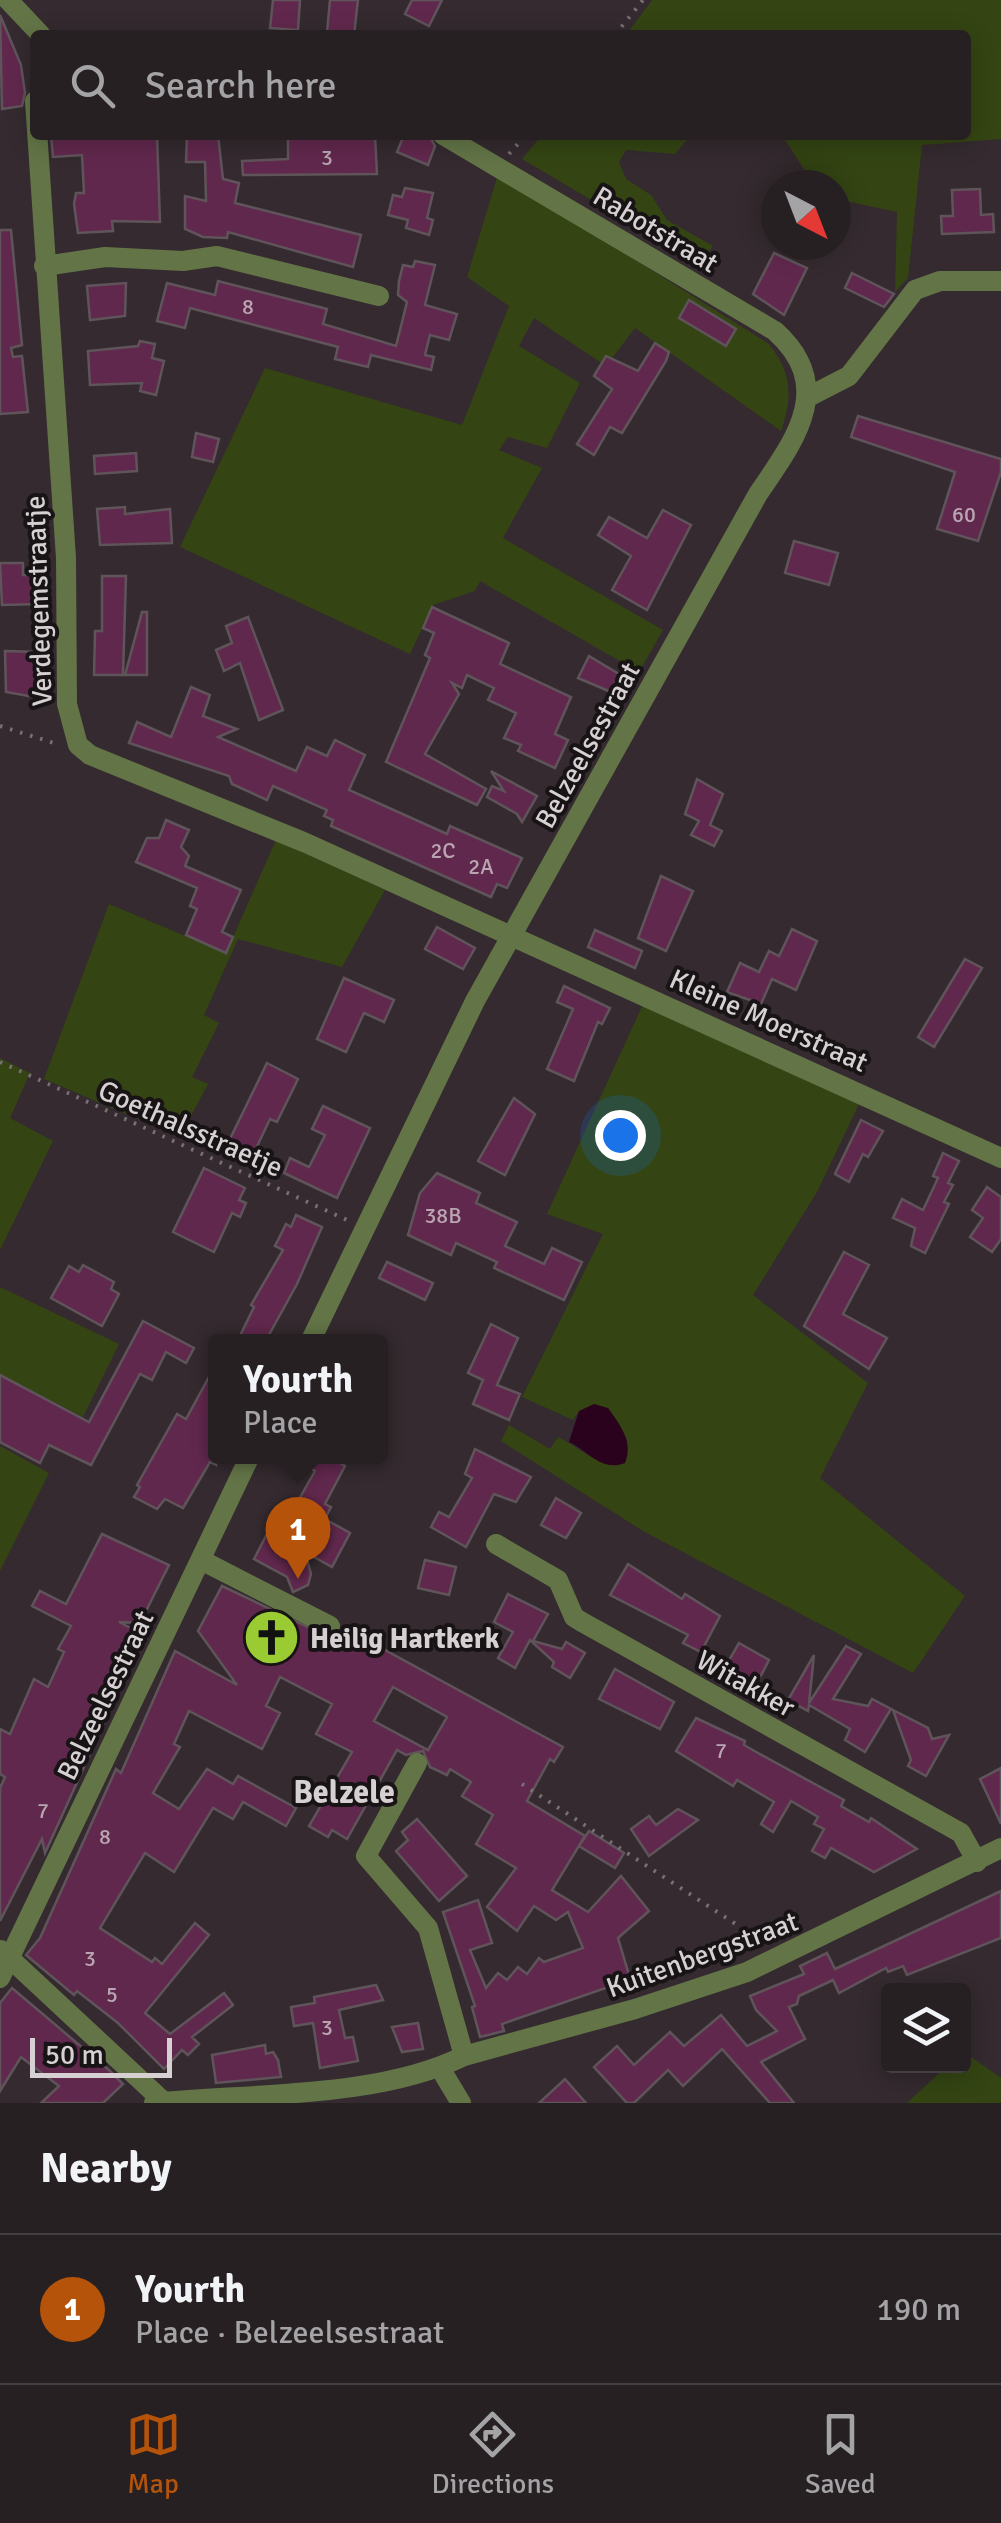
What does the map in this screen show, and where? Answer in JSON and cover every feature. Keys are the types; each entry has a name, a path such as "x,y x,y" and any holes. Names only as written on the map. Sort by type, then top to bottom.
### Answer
{"street":[{"path":"8,0 36,30"},
{"name":"Verdegemstraatje","path":"37,140 66,558 67,704 78,744 90,755"},
{"name":"Rabotstraat","path":"453,140 775,331 796,357 808,397"},
{"path":"44,266 104,258 183,262 217,256 379,296"},
{"path":"808,397 849,376 915,290 940,282 1001,281"},
{"name":"Belzeelsestraat","path":"314,1334 475,1000 758,494 799,432 808,397"},
{"path":"90,755 306,842 513,935"},
{"name":"Kleine Moerstraat","path":"513,935 1001,1158"},
{"name":"Belzeelsestraat","path":"0,1978 5,1953 246,1464"},
{"name":"Witakker","path":"496,1544 558,1580 574,1617 961,1833 977,1862"},
{"path":"201,1560 330,1626"},
{"path":"418,1763 366,1856 428,1928 464,2056"},
{"name":"Kuitenbergstraat","path":"154,2103 320,2091 440,2068 464,2056 634,2010 782,1958 1001,1848"},
{"path":"5,1953 116,2052 164,2102"},
{"path":"440,2068 462,2103"}],"path":[{"path":"620,30 643,0"},
{"path":"499,166 522,140"},
{"path":"0,726 90,755"},
{"name":"Goethalsstraetje","path":"0,1062 366,1228"},
{"path":"522,1784 755,1935 782,1958"}],"green space":[{"path":"652,0 1001,0 1001,139 922,145 908,278 895,292 897,212 851,202 851,170 804,170 785,140 971,140 971,30 630,30"},
{"path":"538,140 687,140 675,154 626,150 619,162 626,179 651,195 667,220 713,246 700,264 522,159"},
{"path":"498,174 769,344 786,375 789,396 781,431 635,328 606,366 534,318 519,346 580,383 547,448 508,437 499,450 542,468 503,538 663,630 639,672 480,581 475,591 433,605 410,654 180,547 265,368 462,425 509,306 467,277"},
{"path":"276,840 385,890 342,967 238,939 204,1015 219,1023 192,1077 208,1084 180,1137 44,1079 109,904 226,953"},
{"path":"644,1002 860,1102 817,1192 753,1295 868,1383 820,1478 965,1596 913,1673 643,1531 501,1441 509,1425 550,1449 558,1437 600,1461 625,1463 627,1439 608,1408 579,1411 573,1420 522,1397 603,1234 547,1214"},
{"path":"0,1058 30,1073 10,1118 53,1141 0,1250"},
{"path":"0,1287 119,1344 83,1417 0,1374"},
{"path":"0,1446 49,1473 0,1571"},
{"path":"971,2057 1001,2078 1001,2103 907,2103 939,2073 971,2073"}],"shaded area":[{"path":"594,1404 608,1408 621,1427 628,1448 625,1463 602,1463 569,1442 579,1411"}],"building":[{"path":"273,0 300,0 298,30 270,28"},
{"path":"330,0 358,0 355,30 327,30"},
{"path":"412,0 442,0 429,26 405,14"},
{"path":"0,15 21,65 25,93 22,106 2,109"},
{"path":"51,140 157,140 160,222 112,221 113,231 78,233 74,204 76,193 84,193 82,155 53,157"},
{"path":"187,140 219,140 223,179 239,183 235,203 361,235 353,267 228,232 227,238 203,237 185,229 185,196 206,201 205,162 186,162"},
{"path":"288,140 375,140 377,174 243,175 242,161 288,159"},
{"path":"402,140 432,140 435,146 428,165 397,152"},
{"path":"405,188 433,193 427,218 433,220 429,235 406,228 408,220 388,215 393,195 402,197"},
{"path":"980,189 981,215 993,214 994,232 942,234 941,216 953,216 952,190"},
{"path":"0,230 11,230 22,345 11,348 13,357 22,356 28,412 0,414"},
{"path":"770,260 789,260 807,268 784,315 753,294"},
{"path":"415,261 435,265 425,305 457,314 449,340 430,335 425,355 434,357 431,370 371,355 368,367 335,359 338,347 190,308 185,328 157,321 167,283 215,295 218,281 327,309 323,324 396,346 407,302 398,295 399,281 403,265 413,267"},
{"path":"852,273 894,294 884,307 845,288"},
{"path":"126,283 125,316 90,320 87,286"},
{"path":"689,300 736,329 726,346 679,318"},
{"path":"140,341 155,344 152,358 164,361 156,395 140,391 142,383 90,385 88,351 138,346"},
{"path":"655,343 669,352 666,361 622,433 610,427 594,455 577,444 612,389 594,376 606,356 638,371"},
{"path":"858,416 1001,459 1001,472 978,541 937,529 955,472 851,437"},
{"path":"196,433 219,439 213,462 192,457"},
{"path":"136,453 137,471 95,474 94,456"},
{"path":"125,507 125,514 170,509 172,543 100,545 97,509"},
{"path":"663,510 691,525 647,610 612,590 631,556 598,535 609,517 647,538"},
{"path":"794,541 838,553 829,585 785,573"},
{"path":"0,563 23,563 23,575 39,575 40,604 2,605"},
{"path":"102,576 126,576 123,675 94,675 95,631 102,631"},
{"path":"432,607 509,643 500,664 571,697 555,734 568,740 555,768 518,751 521,745 504,738 516,713 488,700 494,688 467,675 462,688 452,683 459,694 425,754 486,789 477,805 386,762 430,658 425,655 434,633 423,628"},
{"path":"142,612 147,612 147,675 125,675"},
{"path":"248,617 283,710 259,720 240,663 224,671 216,650 232,643 226,626"},
{"path":"5,651 39,652 40,698 6,692"},
{"path":"589,656 619,674 611,692 578,678"},
{"path":"191,687 210,695 203,716 237,729 218,737 296,771 307,747 327,756 335,740 365,755 349,790 447,834 450,826 522,858 507,888 497,884 491,897 331,826 333,820 324,816 327,810 273,786 267,800 232,784 229,776 129,743 137,722 171,737"},
{"path":"491,771 537,796 522,822 517,814 487,797 492,786 504,791"},
{"path":"697,779 723,794 710,825 722,831 714,846 691,835 699,821 685,814"},
{"path":"166,820 189,830 181,847 189,856 185,866 241,890 222,932 233,937 226,953 186,935 197,909 190,906 197,888 136,862 147,838 159,838"},
{"path":"661,876 693,891 666,951 638,938"},
{"path":"437,927 475,948 463,969 425,949"},
{"path":"792,929 817,941 796,990 772,979 761,1004 727,992 740,963 759,972 769,951 779,956"},
{"path":"595,930 642,951 635,968 588,947"},
{"path":"965,959 982,968 934,1047 918,1037"},
{"path":"344,978 394,1000 384,1022 364,1013 346,1052 317,1039"},
{"path":"564,986 610,1008 602,1024 598,1022 574,1081 547,1069 573,1009 557,1002"},
{"path":"267,1063 298,1079 277,1122 270,1119 252,1157 227,1145"},
{"path":"514,1098 535,1114 505,1175 478,1161"},
{"path":"323,1106 370,1128 337,1198 284,1173 290,1158 309,1167 325,1135 312,1129"},
{"path":"861,1120 883,1131 868,1157 863,1154 849,1182 835,1174"},
{"path":"943,1153 959,1161 948,1183 953,1185 944,1202 949,1204 925,1253 911,1246 915,1228 893,1218 902,1199 923,1210 938,1178 933,1176"},
{"path":"204,1168 245,1188 239,1200 246,1203 240,1217 232,1213 214,1252 173,1232"},
{"path":"437,1173 480,1193 476,1203 517,1222 505,1246 544,1264 552,1248 582,1262 564,1300 494,1268 497,1262 456,1243 451,1255 408,1235 420,1193"},
{"path":"987,1187 1001,1197 1001,1239 992,1252 970,1237 983,1218 972,1210"},
{"path":"296,1215 322,1227 269,1334 241,1334 254,1307 251,1305 283,1250 275,1246 286,1224 291,1227"},
{"path":"844,1252 869,1265 843,1314 887,1338 869,1369 804,1326"},
{"path":"387,1262 433,1283 425,1300 379,1278"},
{"path":"83,1265 114,1282 111,1289 119,1294 102,1326 51,1298 69,1266 79,1272"},
{"path":"143,1321 194,1348 186,1363 166,1352 152,1380 140,1374 91,1465 49,1445 40,1463 0,1442 0,1375 89,1422"},
{"path":"491,1324 518,1338 497,1385 520,1394 509,1420 473,1404 483,1380 468,1373"},
{"path":"208,1379 209,1464 183,1508 165,1499 157,1509 134,1497 140,1487 137,1485 177,1414 186,1419"},
{"path":"475,1449 531,1477 516,1502 494,1494 466,1547 431,1527 439,1512 449,1517 472,1478 465,1474"},
{"path":"303,1464 345,1466 325,1504 331,1507 325,1519 350,1533 332,1567 305,1552 311,1574 308,1585 293,1592 287,1577 254,1559 280,1509 290,1515 315,1471"},
{"path":"556,1498 581,1513 566,1538 541,1525"},
{"path":"102,1534 169,1565 140,1623 119,1622 144,1635 45,1853 42,1839 0,1921 0,1788 5,1777 0,1774 0,1729 10,1734 34,1679 48,1687 64,1652 58,1649 71,1626 32,1606 40,1591 66,1604"},
{"path":"425,1560 456,1567 449,1595 418,1588"},
{"path":"628,1564 682,1599 685,1594 720,1616 701,1652 683,1643 688,1635 610,1595"},
{"path":"222,1586 354,1649 361,1637 563,1747 554,1762 550,1759 527,1801 585,1836 552,1890 588,1912 621,1876 649,1911 618,1938 632,1985 616,1990 614,1985 502,2024 504,2031 480,2037 472,2007 475,2006 443,1912 478,1900 492,1943 470,1950 486,1988 498,1973 507,1980 518,1967 527,1974 539,1958 544,1962 583,1948 568,1912 556,1920 534,1906 517,1931 487,1907 516,1868 476,1844 493,1815 462,1796 471,1782 450,1769 447,1775 430,1767 423,1751 406,1755 397,1750 347,1839 332,1830 328,1837 309,1826 352,1752 316,1734 332,1704 280,1677 266,1706 280,1713 262,1749 189,1711 174,1744 180,1747 153,1793 179,1809 207,1769 233,1784 238,1776 296,1808 286,1826 243,1802 233,1819 213,1808 174,1872 145,1853 100,1928 152,1962 155,1958 162,1964 195,1923 209,1935 145,2013 170,2034 224,1993 233,2005 192,2037 199,2044 188,2055 182,2050 164,2069 118,2023 77,1991 74,1995 26,1955 40,1938 116,1769 121,1773 175,1651 237,1685 198,1631","holes":["393,1687 447,1717 428,1750 374,1721"]},
{"path":"508,1594 548,1614 533,1641 562,1649 566,1642 585,1653 570,1678 552,1667 554,1662 530,1640 515,1668 498,1658 513,1632 494,1622"},
{"path":"739,1643 769,1660 756,1685 727,1664"},
{"path":"846,1646 861,1654 833,1699 868,1706 872,1699 891,1709 865,1752 845,1740 850,1729 809,1705 808,1711 788,1700 814,1655 809,1703"},
{"path":"615,1669 674,1702 660,1729 599,1699"},
{"path":"893,1710 928,1728 932,1739 949,1735 926,1776 908,1766 911,1760"},
{"path":"696,1718 745,1741 744,1745 844,1800 841,1806 869,1822 871,1818 917,1849 874,1872 831,1848 825,1858 812,1851 824,1829 814,1824 818,1817 791,1801 773,1832 761,1824 774,1802 737,1780 733,1786 676,1751"},
{"path":"1001,1768 1001,1824 980,1779"},
{"path":"678,1809 698,1820 649,1856 631,1829 649,1816 656,1825"},
{"path":"417,1819 467,1876 439,1901 396,1851 408,1840 402,1832"},
{"path":"589,1831 624,1853 615,1868 579,1846"},
{"path":"1001,1891 1001,1938 907,1975 903,1966 888,1972 886,1968 839,1993 833,1980 799,1996 797,2004 789,2007 805,2039 761,2062 794,2103 770,2103 722,2049 683,2086 668,2070 634,2103 627,2103 594,2067 617,2046 634,2065 670,2032 684,2046 721,2015 747,2046 777,2031 756,2010 750,1996 804,1974 800,1966 827,1953 835,1969"},
{"path":"376,1985 383,2000 339,2010 345,2038 353,2037 358,2061 320,2068 313,2023 294,2026 291,2007 315,2003 314,1997"},
{"path":"12,1988 123,2084 103,2103 41,2103 59,2086 21,2057 0,2091 0,2003"},
{"path":"418,2023 423,2049 402,2052 392,2027"},
{"path":"265,2045 266,2054 273,2052 278,2060 281,2077 216,2083 212,2055"},
{"path":"565,2079 586,2103 539,2103"}],"place":[{"name":"Yourth","path":"298,1579"},
{"name":"Heilig Hartkerk","path":"271,1638"}],"district":[{"name":"Belzele","path":"344,1792"}]}
